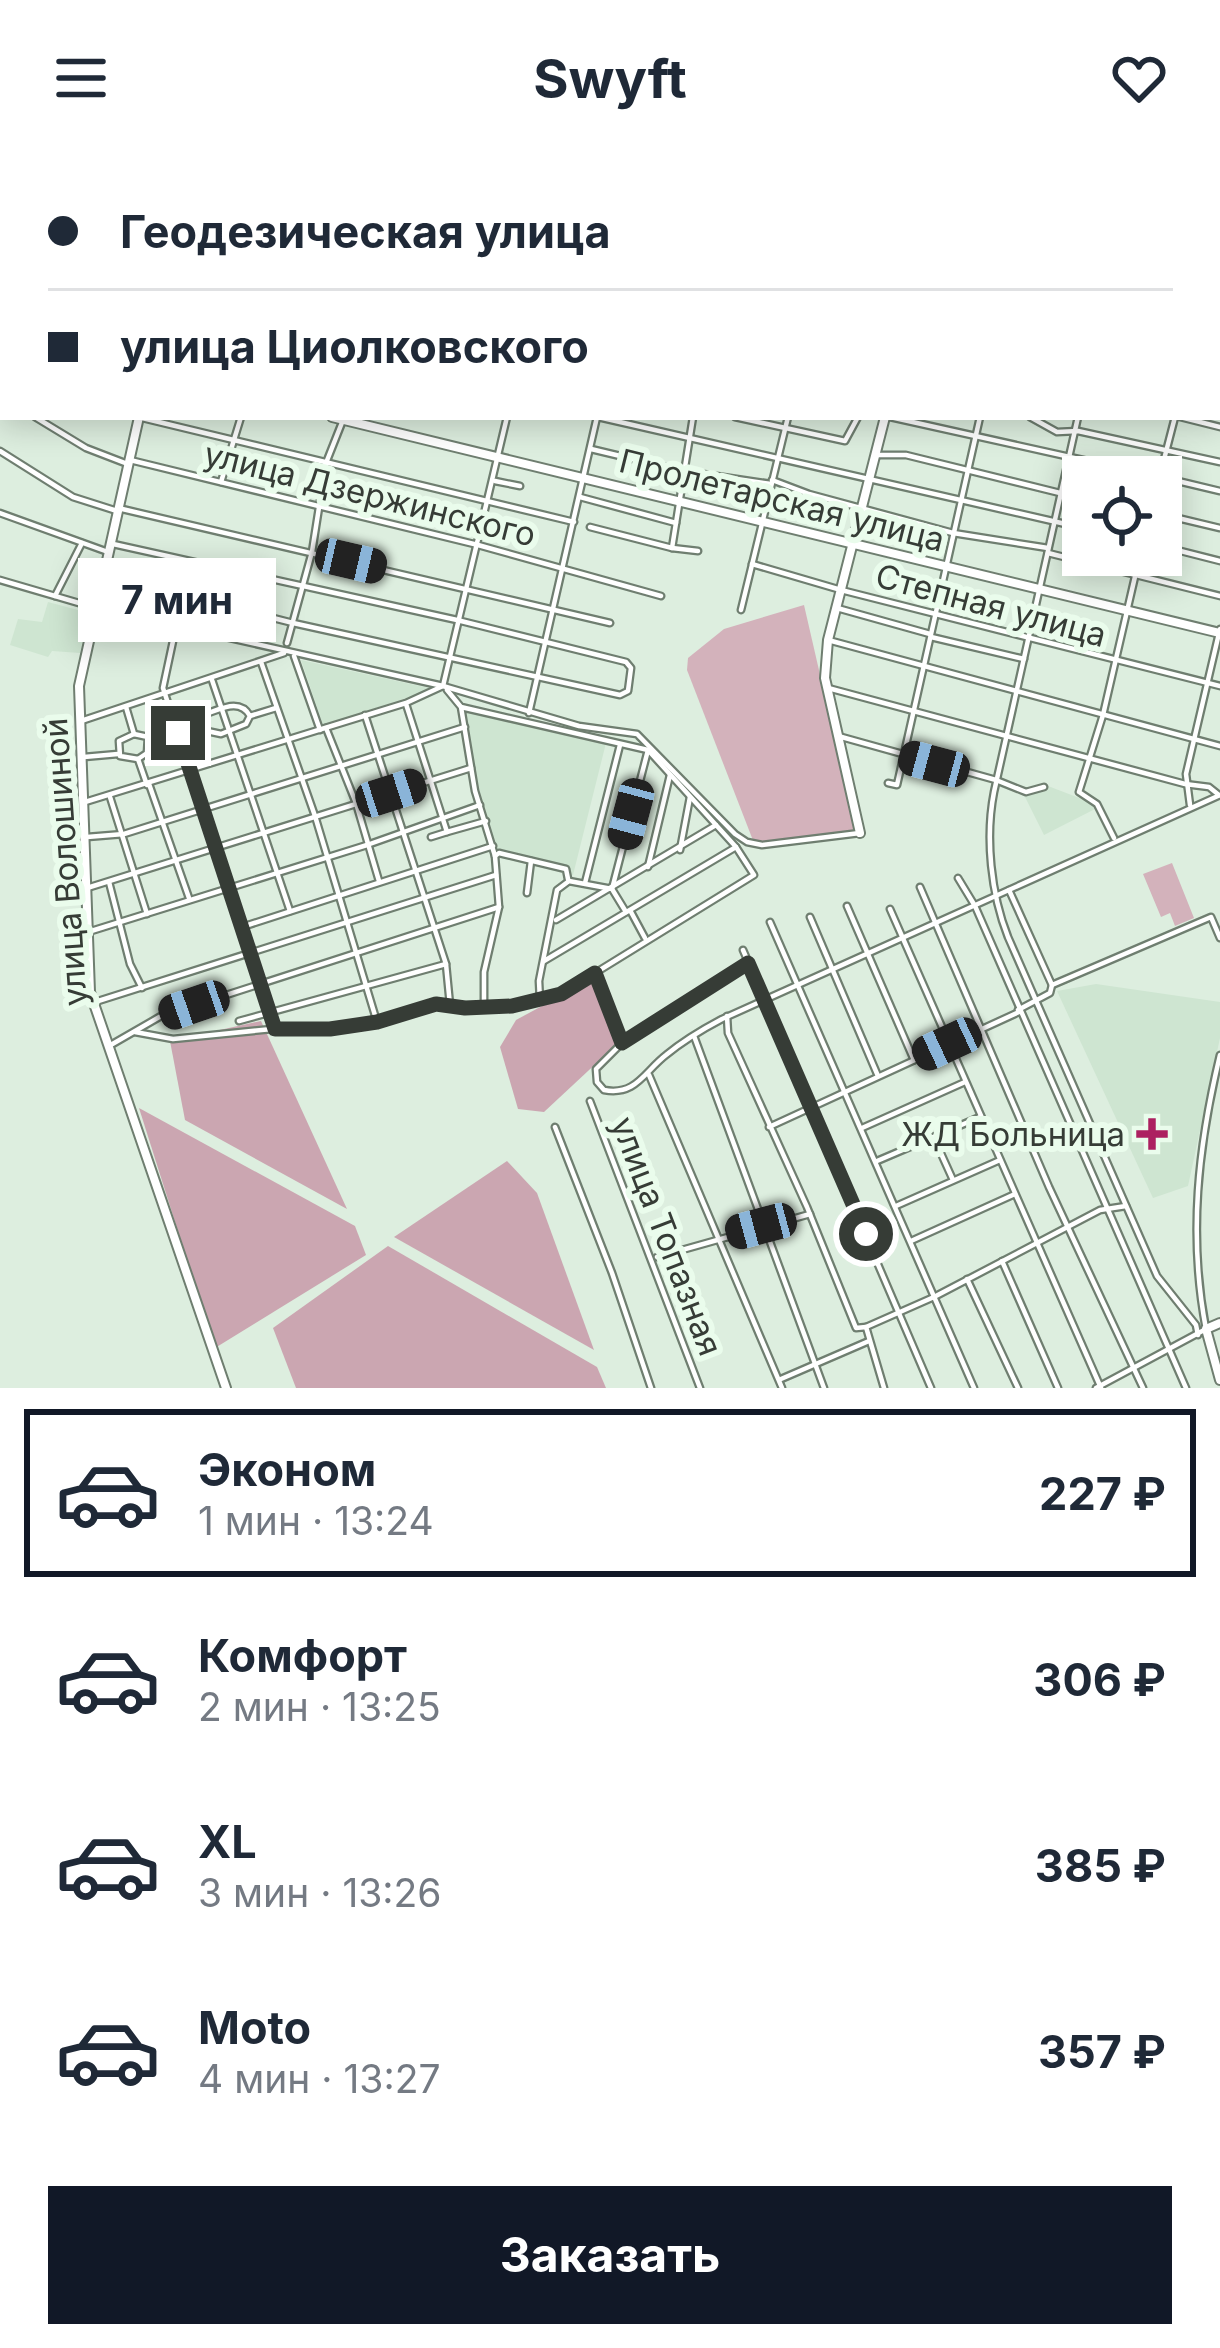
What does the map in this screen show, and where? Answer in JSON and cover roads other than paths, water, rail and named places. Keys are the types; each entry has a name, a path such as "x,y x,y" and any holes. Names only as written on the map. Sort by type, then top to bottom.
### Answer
{"street":[{"name":"улица Дзержинского","path":"40,420 86,448 129,462 566,567 661,596"},
{"name":"улица Волошиной","path":"137,420 80,679 92,1002 226,1388"},
{"path":"150,420 574,522"},
{"path":"221,482 240,420"},
{"path":"287,643 312,553 326,464 343,420"},
{"name":"Пролетарская улица","path":"343,420 1220,632"},
{"path":"484,1007 484,972 499,908 495,856 460,707 445,688 457,620 507,420"},
{"path":"529,713 597,420"},
{"path":"612,420 1062,524"},
{"path":"672,548 692,420"},
{"path":"749,420 845,441 856,420"},
{"path":"742,610 787,420"},
{"path":"0,580 96,608 445,688 615,734 638,734 747,842 762,845 860,833 828,688 829,640 886,420"},
{"path":"901,420 1062,457"},
{"path":"901,795 899,774 979,420"},
{"path":"1035,420 1057,432 1220,462"},
{"path":"1068,456 1077,420"},
{"path":"1164,456 1176,420"},
{"path":"1190,420 1220,427"},
{"path":"591,449 683,471 772,482 952,533 1062,555"},
{"path":"0,451 77,500 610,623"},
{"path":"876,455 906,455 1060,493"},
{"path":"495,481 520,486"},
{"path":"1182,482 1220,491"},
{"path":"1062,484 988,823 997,895 1003,924 1159,1280 1200,1330 1220,1380"},
{"path":"580,497 675,523"},
{"path":"0,513 82,542 304,585 626,662 631,668 628,691 620,695 293,623 103,575"},
{"path":"1182,519 1220,528"},
{"path":"590,527 698,551"},
{"path":"55,596 82,542"},
{"path":"1182,551 1220,561"},
{"name":"Степная улица","path":"752,564 1220,686"},
{"path":"1115,840 1097,804 1079,792 1136,576 1220,596"},
{"path":"188,630 195,598"},
{"path":"837,608 1024,658"},
{"path":"176,627 163,688 275,1029"},
{"path":"1190,806 1185,784 1220,632"},
{"path":"829,640 1220,746"},
{"path":"80,721 284,653"},
{"path":"293,655 356,803 380,883"},
{"path":"261,662 328,856 377,1022"},
{"path":"212,680 290,911"},
{"path":"85,802 445,688"},
{"path":"828,688 1209,788 1220,795"},
{"path":"406,703 447,832"},
{"path":"204,725 205,714 236,705 250,716"},
{"path":"126,707 134,734"},
{"path":"135,1032 173,1039 330,1029 377,1022 436,1004 484,1007 540,1000 561,994 754,875 736,848 648,750 460,707"},
{"path":"250,716 276,708"},
{"path":"365,715 446,964 450,1005"},
{"path":"204,725 214,734 230,731 247,724 250,716"},
{"path":"150,743 204,725"},
{"path":"87,837 124,834 465,727"},
{"path":"84,758 118,754 138,759 150,743 145,735 134,734 119,741 118,754"},
{"path":"838,736 1026,792 1044,787"},
{"path":"585,883 620,745"},
{"path":"612,889 648,750"},
{"path":"138,759 190,901"},
{"path":"87,888 471,767"},
{"path":"648,867 670,776"},
{"path":"888,783 897,785"},
{"path":"748,963 622,1043 596,1070 597,1082 604,1090 618,1093 649,1075 662,1057 727,1016 1220,795"},
{"path":"110,796 148,914"},
{"path":"680,850 690,797"},
{"path":"88,932 480,805"},
{"path":"431,837 486,821"},
{"path":"553,921 716,825"},
{"path":"242,927 493,846"},
{"path":"544,961 736,848"},
{"path":"495,856 499,853 566,869 568,881"},
{"path":"527,893 531,861"},
{"path":"92,1002 496,875"},
{"path":"958,878 975,906 1186,1388"},
{"path":"540,1000 557,890 568,881 612,889 646,940"},
{"path":"109,882 130,964 142,988"},
{"path":"920,886 1143,1388"},
{"path":"769,1127 981,1031 1052,992 1009,890"},
{"path":"847,906 914,1060"},
{"path":"109,1046 161,1016 499,908"},
{"path":"890,909 1099,1387 1220,1323"},
{"path":"1052,985 1220,913"},
{"path":"810,916 878,1076"},
{"path":"1210,916 1220,938"},
{"path":"770,922 974,1388"},
{"path":"743,950 931,1388"},
{"path":"239,1021 446,964"},
{"path":"595,973 622,1043"},
{"path":"727,1016 728,1034 856,1328 900,1314 1105,1208 1126,1206"},
{"path":"694,1036 824,1388"},
{"path":"1200,1330 1195,1205 1202,1140 1220,1055"},
{"path":"649,1075 782,1388"},
{"path":"862,1128 964,1082"},
{"name":"улица Топазная","path":"590,1101 700,1388"},
{"path":"877,1161 980,1118"},
{"path":"555,1127 651,1388"},
{"path":"934,1138 953,1180"},
{"path":"896,1206 1000,1160"},
{"path":"911,1241 1015,1195"},
{"path":"657,1258 810,1214"},
{"path":"1002,1261 1058,1388"},
{"path":"967,1279 1018,1388"},
{"path":"866,1327 884,1388"},
{"path":"777,1380 869,1341"}],"place":[{"name":"ЖД Больница","path":"1152,1134"}]}
